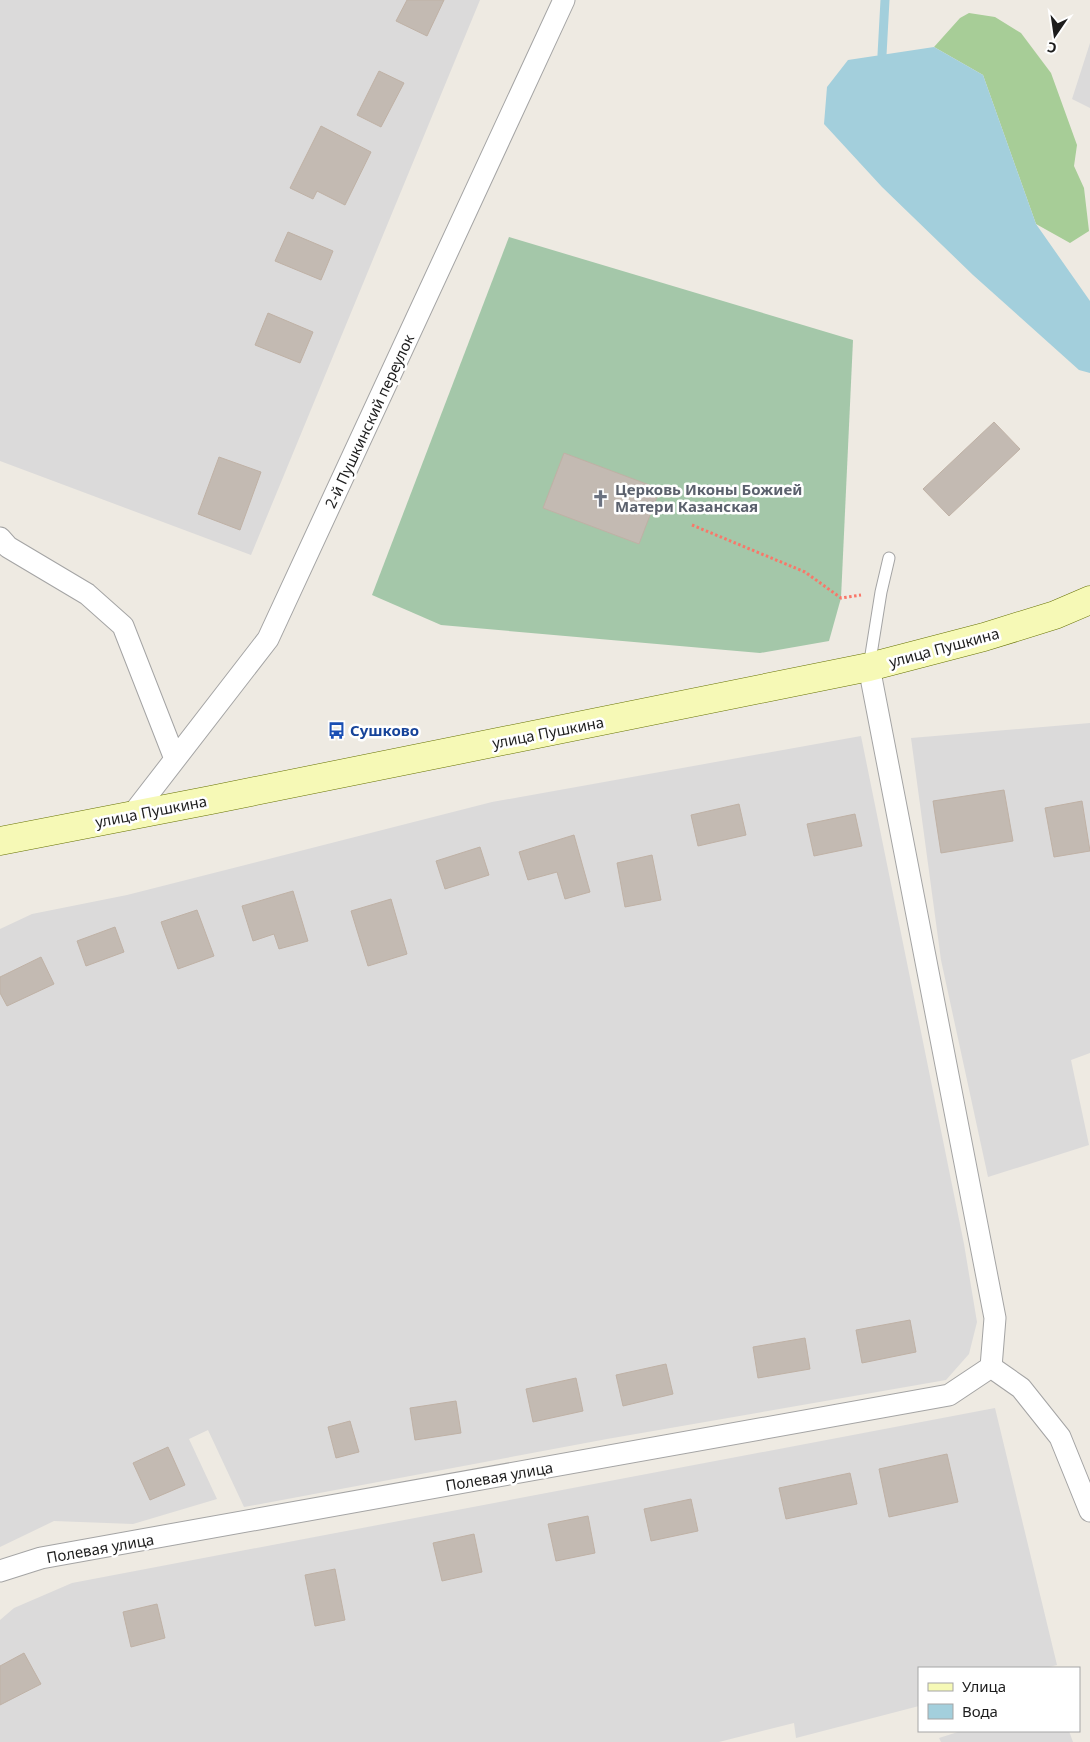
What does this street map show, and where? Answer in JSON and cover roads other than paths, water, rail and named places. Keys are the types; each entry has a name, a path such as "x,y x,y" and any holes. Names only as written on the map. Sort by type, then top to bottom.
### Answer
{"main road":[{"name":"улица Пушкина","path":"0,841 869,667 984,637 1055,615 1090,600"}],"street":[{"name":"2-й Пушкинский переулок","path":"132,815 268,639 564,0"},
{"path":"0,538 8,547 88,594 123,626 175,759"},
{"path":"869,667 995,1318 991,1367 1021,1388 1060,1437 1090,1511"},
{"name":"Полевая улица","path":"0,1571 41,1558 949,1395 991,1367"}],"lane":[{"path":"869,667 881,592 889,558"}],"water":[{"path":"934,47 983,75 1036,224 1090,301 1090,373 1079,370 973,275 882,187 824,124 827,87 848,60"}],"waterway":[{"path":"882,55 885,0"}],"place":[{"name":"Церковь Иконы Божией Матери Казанская","path":"601,498"},
{"name":"Сушково","path":"336,730"}]}
